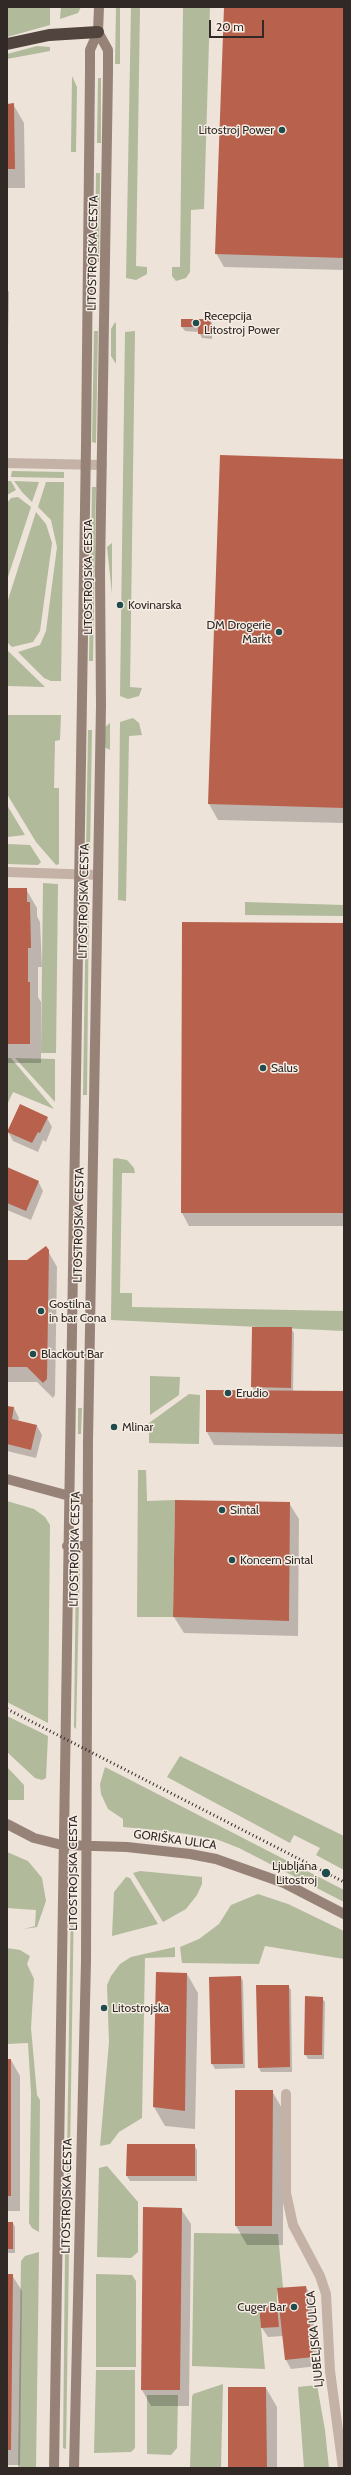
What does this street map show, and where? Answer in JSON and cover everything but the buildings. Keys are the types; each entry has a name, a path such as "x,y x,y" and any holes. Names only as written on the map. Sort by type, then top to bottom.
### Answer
{"highway":[{"path":"7,44 58,34 98,32"}],"main road":[{"name":"LITOSTROJSKA CESTA","path":"54,2468 62,1845 86,464 90,50 98,32 99,7"},
{"name":"LITOSTROJSKA CESTA","path":"74,2468 86,1961 87,1546 98,875 107,158 108,50 98,32"},
{"path":"89,157 107,158"},
{"path":"7,1479 88,1501"},
{"path":"67,1546 87,1546"},
{"name":"GORIŠKA ULICA","path":"7,1824 34,1838 62,1845 86,1847 127,1847 190,1854 216,1859 284,1883 344,1914"}],"street":[{"path":"7,463 102,465"},
{"path":"7,872 98,875"},
{"name":"LJUBELJSKA ULICA","path":"286,2094 286,2193 294,2225 320,2276 326,2294 330,2371 343,2468"}],"green space":[{"path":"7,7 50,7 50,25 7,37"},
{"path":"61,7 81,7 78,13 60,19"},
{"path":"116,7 120,7 120,64 115,64"},
{"path":"131,7 140,7 136,266 147,267 147,274 136,280 126,278"},
{"path":"183,7 210,7 204,209 191,210 190,272 186,278 176,281 172,276 172,267 180,267"},
{"path":"37,46 50,47 50,51 7,59 7,54"},
{"path":"72,76 77,87 76,152 71,152"},
{"path":"98,78 101,78 101,143 97,143"},
{"path":"96,173 100,173 99,262 95,262"},
{"path":"115,322 116,364 111,356 111,329"},
{"path":"94,331 98,331 96,443 92,442"},
{"path":"135,331 130,687 142,688 139,696 128,699 120,696 125,332"},
{"path":"12,471 64,472 64,478 11,477"},
{"path":"7,481 11,481 16,490 7,495"},
{"path":"14,481 39,482 32,502 22,492"},
{"path":"46,482 64,482 61,681 51,681 44,678 18,652 40,645 46,631 57,547 51,520 38,507"},
{"path":"92,487 96,487 93,661 89,661"},
{"path":"18,497 31,507 7,580 7,503 11,498"},
{"path":"36,512 46,524 52,543 40,631 33,642 12,647 7,642 7,603"},
{"path":"112,543 112,594 107,547"},
{"path":"7,650 45,687 7,686"},
{"path":"7,715 61,715 60,740 55,741 54,788 59,788 59,864 56,865 36,842 7,794"},
{"path":"133,718 139,723 142,735 129,736 126,901 118,900 120,722"},
{"path":"110,723 110,750 104,747 105,727"},
{"path":"88,730 92,730 90,852 86,852"},
{"path":"7,805 25,835 7,837"},
{"path":"7,844 30,845 41,862 38,865 7,864"},
{"path":"43,883 58,884 56,1053 41,1053"},
{"path":"89,896 87,1095 83,1095 86,897"},
{"path":"245,902 344,905 344,916 245,915"},
{"path":"7,1058 11,1058 54,1109 13,1092 7,1105"},
{"path":"15,1058 55,1059 55,1102"},
{"path":"116,1158 127,1160 134,1168 135,1173 122,1173 120,1293 132,1293 132,1307 344,1311 344,1331 111,1320 113,1159"},
{"path":"150,1376 180,1377 179,1395 150,1415"},
{"path":"189,1394 200,1395 199,1444 149,1443 149,1423"},
{"path":"78,1408 82,1408 81,1434 78,1434"},
{"path":"138,1470 146,1470 147,1501 175,1500 173,1617 137,1617"},
{"path":"7,1501 34,1509 45,1517 50,1525 48,1723 7,1702"},
{"path":"76,1560 80,1560 76,1729 74,1727"},
{"path":"7,1716 48,1736 46,1778 42,1780 35,1778 7,1752"},
{"path":"180,1756 344,1836 344,1870 316,1855 320,1848 294,1835 290,1843 167,1777"},
{"path":"7,1767 24,1785 24,1800 7,1800"},
{"path":"105,1767 344,1890 344,1902 239,1848 216,1839 168,1831 123,1827 123,1819 108,1809 101,1794 100,1784"},
{"path":"7,1852 28,1861 42,1878 46,1901 37,1927 24,1929 35,1926 36,1910 7,1908"},
{"path":"140,1871 202,1877 202,1884 197,1895 186,1909 163,1922 133,1873"},
{"path":"126,1877 130,1878 158,1924 112,1936 114,1892"},
{"path":"258,1894 288,1904 344,1931 344,1959 265,1946 259,1964 182,1963 180,1947 199,1939 219,1924 231,1905"},
{"path":"71,1896 74,1897 69,2221 66,2221"},
{"path":"175,1947 175,1957 145,1958 142,2118 119,2132 110,2144 100,2146 109,2042 107,1985 111,1976 120,1964 131,1957"},
{"path":"7,1948 20,1950 30,1956 27,1964 34,1979 31,2028 37,2095 40,2100 39,2232 32,2228 29,2223 31,2093 28,2043 7,2044"},
{"path":"107,2166 138,2202 138,2252 131,2258 97,2257 99,2168"},
{"path":"194,2233 278,2234 283,2288 277,2288 277,2305 259,2306 265,2369 192,2366"},
{"path":"65,2251 69,2251 66,2449 63,2448"},
{"path":"39,2252 36,2468 18,2468 21,2261 25,2256"},
{"path":"96,2274 132,2275 136,2281 136,2367 96,2367"},
{"path":"96,2370 135,2370 135,2448 131,2452 94,2453"},
{"path":"223,2384 221,2468 190,2468 193,2394"},
{"path":"317,2385 325,2430 329,2468 304,2468 298,2387"},
{"path":"147,2395 178,2395 177,2448 171,2455 147,2454"}],"railway":[{"path":"7,1709 344,1882"}],"place":[{"name":"Litostroj Power","path":"282,130"},
{"name":"Recepcija Litostroj Power","path":"196,323"},
{"name":"Kovinarska","path":"120,605"},
{"name":"DM Drogerie Markt","path":"279,632"},
{"name":"Salus","path":"263,1068"},
{"name":"Gostilna in bar Cona","path":"41,1311"},
{"name":"Blackout Bar","path":"33,1354"},
{"name":"Erudio","path":"228,1393"},
{"name":"Mlinar","path":"114,1427"},
{"name":"Sintal","path":"222,1510"},
{"name":"Koncern Sintal","path":"232,1560"},
{"name":"Ljubljana Litostroj","path":"326,1873"},
{"name":"Litostrojska","path":"104,2008"},
{"name":"Cuger Bar","path":"294,2307"}]}
